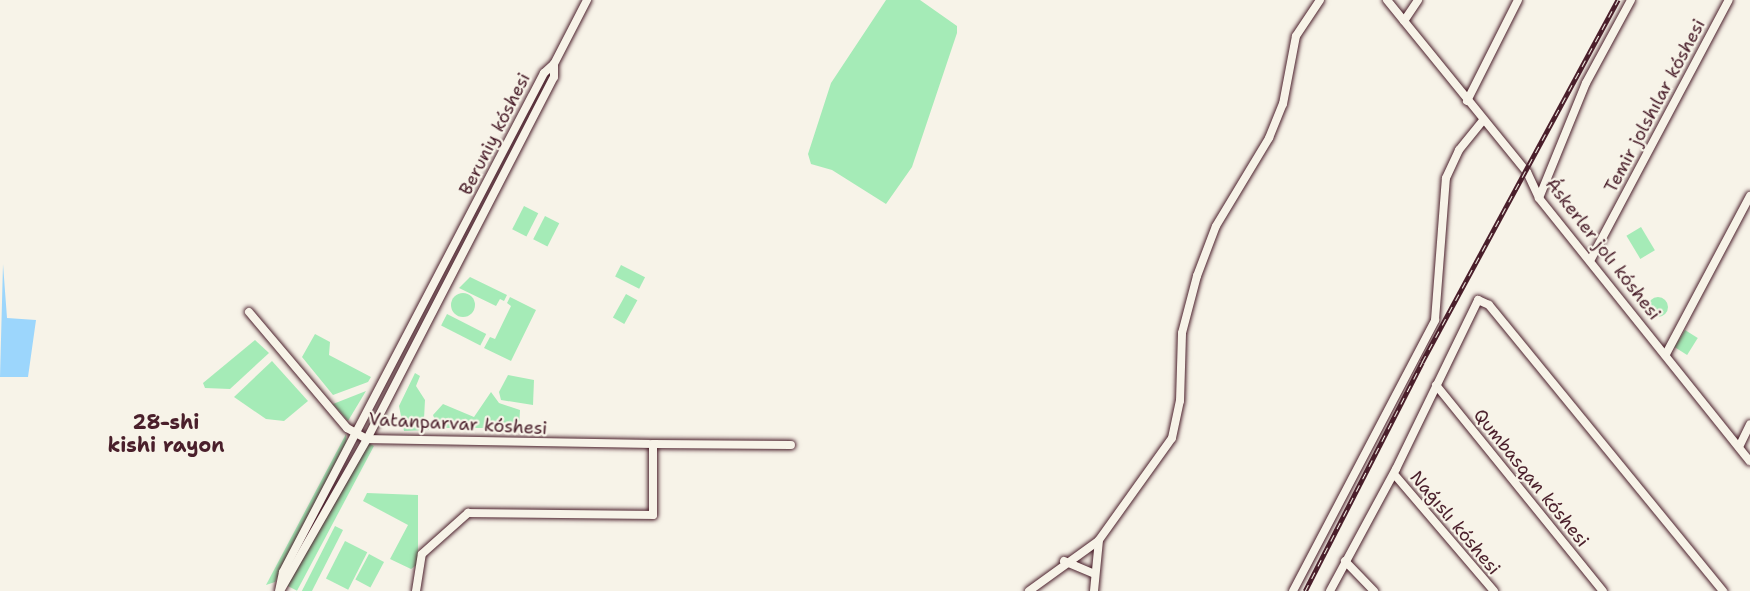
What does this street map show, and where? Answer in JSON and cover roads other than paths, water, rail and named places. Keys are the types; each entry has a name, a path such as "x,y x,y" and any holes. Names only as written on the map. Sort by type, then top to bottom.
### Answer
{"street":[{"path":"554,64 587,0"},
{"path":"1029,591 1064,561 1099,540 1172,438 1180,401 1182,333 1197,276 1216,226 1269,138 1283,104 1296,36 1320,0"},
{"name":"Áskerler jolı kóshesi","path":"1387,0 1527,172 1539,198 1591,259 1750,461"},
{"path":"1404,21 1418,0"},
{"path":"1467,101 1518,0"},
{"path":"1539,198 1586,82 1631,0"},
{"name":"Temir jolshılar kóshesi","path":"1591,259 1729,0"},
{"name":"Beruniy kóshesi","path":"279,591 283,572 544,73 554,64"},
{"name":"Beruniy kóshesi","path":"279,591 367,439 554,77 554,64"},
{"path":"1293,591 1435,320 1446,178 1459,150 1483,120"},
{"path":"491,176 500,181"},
{"path":"1666,354 1750,196"},
{"path":"1330,591 1394,474 1478,300 1489,304 1723,591"},
{"name":"Vatanparvar kóshesi","path":"249,312 357,434 367,439 790,445"},
{"name":"Qumbasqan kóshesi","path":"1436,385 1603,591"},
{"path":"1739,447 1750,424"},
{"path":"416,591 422,554 468,513 653,515 651,444"},
{"name":"Naǵıslı kóshesi","path":"1394,474 1494,591"},
{"path":"1094,591 1099,540"},
{"path":"1064,561 1094,574"},
{"path":"1345,561 1374,591"}],"water":[{"path":"3,264 7,318 36,320 28,377 0,377"}],"railway":[{"path":"1305,591 1422,362 1618,0"}],"district":[{"name":"28-shi kishi rayon","path":"166,434"}]}
